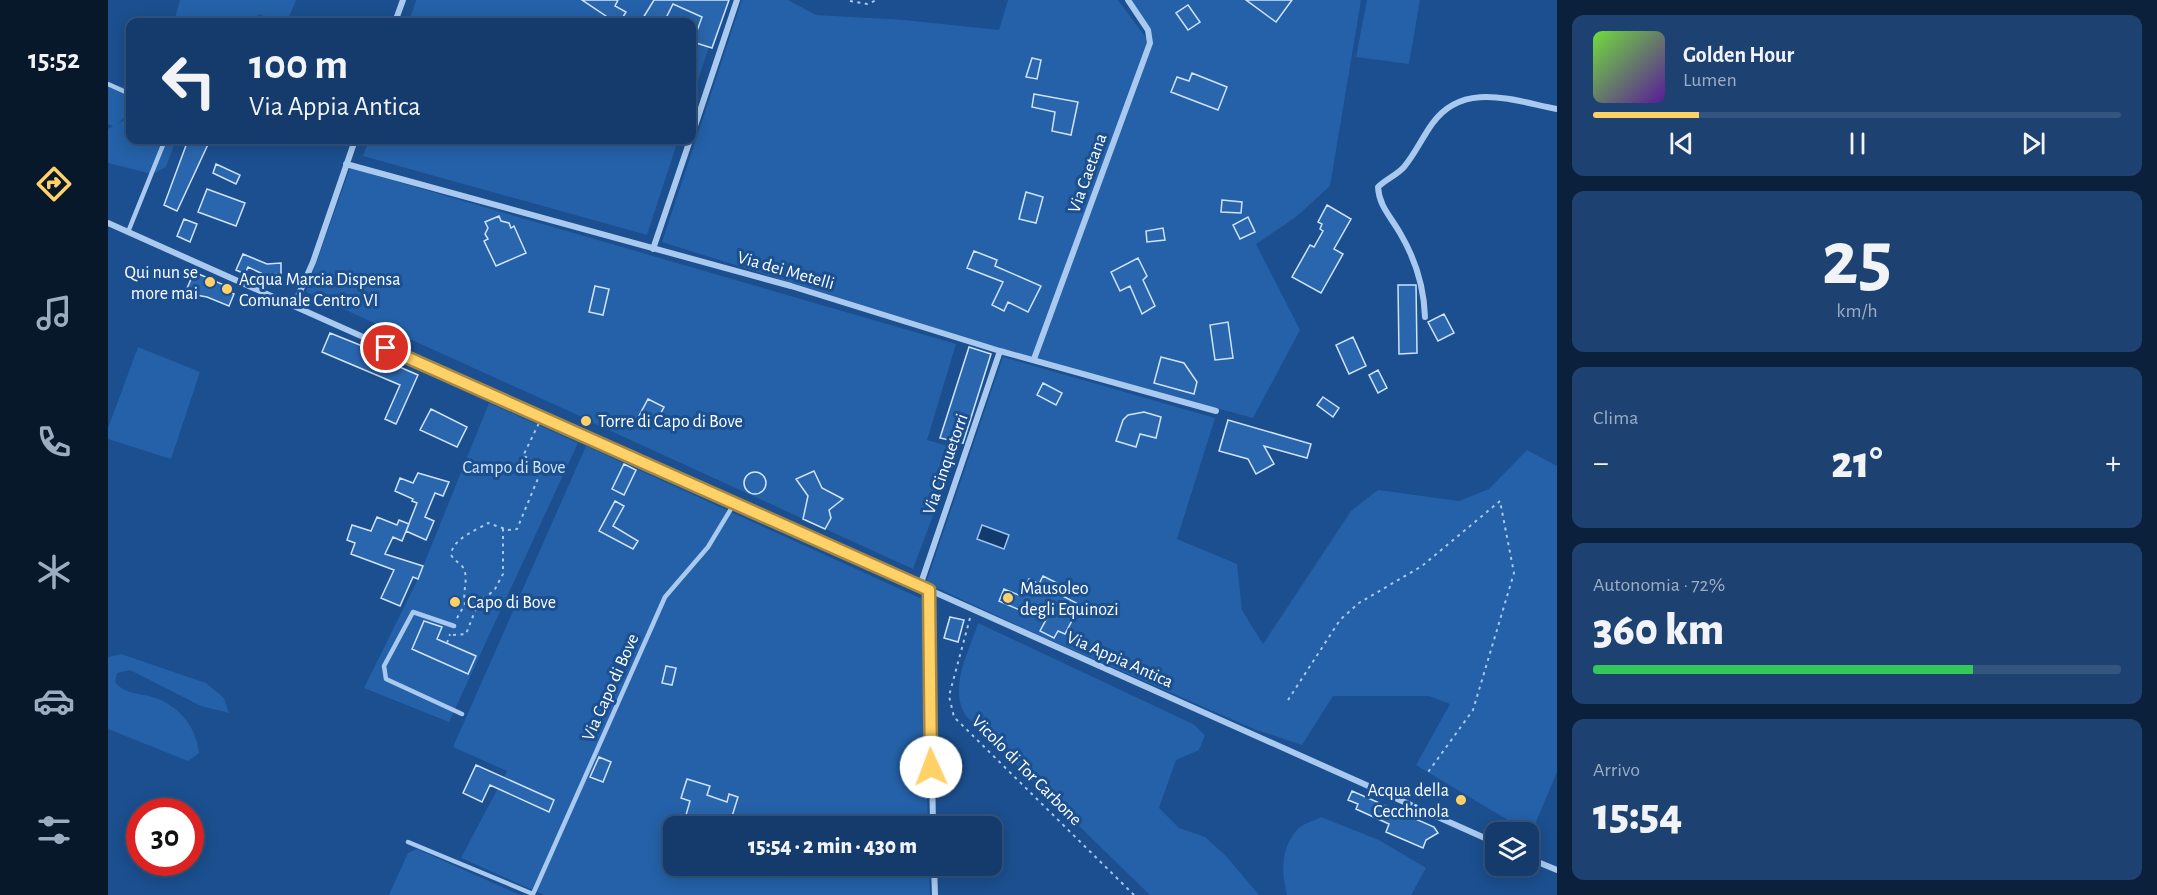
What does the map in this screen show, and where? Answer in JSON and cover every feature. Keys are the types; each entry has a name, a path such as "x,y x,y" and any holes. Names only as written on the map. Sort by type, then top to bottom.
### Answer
{"street":[{"path":"396,18 403,0"},
{"path":"696,123 736,0"},
{"name":"Via Caetana","path":"1034,359 1150,43 1148,30 1128,0"},
{"path":"1425,317 1419,271 1401,234 1379,200 1378,187 1402,169 1432,123 1446,108 1468,97 1502,97 1557,109"},
{"path":"294,306 309,273 354,144"},
{"path":"653,249 689,144"},
{"name":"Via dei Metelli","path":"346,164 791,286 1000,351 1216,411"},
{"name":"Via Appia Antica","path":"108,223 1485,838"},
{"name":"Via Cinquetorri","path":"920,586 1000,351"},
{"path":"929,590 933,816"},
{"path":"1539,863 1557,870"},
{"path":"934,876 935,895"}],"lane":[{"path":"108,84 126,92"},
{"path":"128,232 163,144"},
{"name":"Via Capo di Bove","path":"534,895 665,597 708,548 734,504"},
{"path":"453,626 413,612 384,666 386,679 462,714"},
{"path":"408,842 534,895"}],"path":[{"path":"850,1 867,4 877,0"},
{"path":"447,643 465,601 462,593 465,575 451,555 452,548 457,542 488,523 517,529 544,464 523,456 541,418"},
{"path":"1288,700 1340,620 1359,603 1422,566 1500,501 1514,573 1473,710 1426,775"},
{"path":"450,634 466,634 477,606 495,590 503,574 504,528"},
{"path":"465,601 487,597"},
{"name":"Vicolo di Tor Carbone","path":"972,610 949,696 954,717 1134,895"}],"green space":[{"path":"180,0 296,0 289,18 268,18 259,14 256,18 175,18"},
{"path":"416,0 724,0 696,87 696,18 410,18"},
{"path":"742,0 788,0 816,15 904,20 999,30 1008,0 1118,0 1147,39 1149,34 1130,0 1361,0 1330,186 1296,217 1256,244 1300,330 1253,418 1034,359 662,242"},
{"path":"1367,0 1420,0 1409,64 1356,57"},
{"path":"108,83 126,88 126,116 117,124 126,119 126,144 175,144 166,167 152,174 108,163 108,129 113,126 108,124"},
{"path":"368,144 677,144 647,235 363,156"},
{"path":"350,168 956,344 927,440 958,449 913,569 591,422 592,418 584,415 582,417 306,292"},
{"path":"138,347 200,372 171,459 108,439 108,428"},
{"path":"1003,357 1215,418 1177,539 1237,564 1242,610 1263,644 1351,511 1378,490 1459,501 1489,489 1527,450 1557,466 1557,772 1536,822 1511,822 1416,765 1450,704 1429,696 1333,696 1302,745 1254,729 926,583"},
{"name":"Campo di Bove","path":"489,403 578,443 449,722 364,688 418,579"},
{"path":"586,446 922,599 928,816 663,816 663,876 929,876 930,895 544,895 461,858 507,771 453,747"},
{"path":"978,623 1193,724 1205,735 1199,750 1176,760 1159,808 1179,828 1205,837 1226,856 1259,895 1150,895 966,716 961,705 960,681"},
{"path":"121,654 206,683 224,698 229,713 201,706 130,670 117,673 115,682 122,688 159,699 183,717 194,733 199,753 188,761 108,729 108,657"},
{"path":"1321,817 1379,840 1426,868 1411,895 1287,895 1283,870 1287,846 1298,829"},
{"path":"417,849 520,895 389,895 408,853"}],"shaded area":[{"path":"982,525 1009,535 1004,549 977,539"}],"building":[{"path":"582,0 618,0 615,6 626,12 622,18 609,18"},
{"path":"654,0 729,0 712,48 696,43 696,34 702,17 673,4 666,18 643,18"},
{"path":"1246,0 1292,0 1276,22"},
{"path":"1188,5 1200,22 1188,30 1176,13"},
{"path":"1032,58 1041,60 1037,79 1026,77"},
{"path":"1192,73 1227,87 1218,110 1171,92 1177,77 1189,81"},
{"path":"1034,94 1078,102 1071,135 1052,131 1055,112 1032,107"},
{"path":"187,144 208,144 177,211 164,205"},
{"path":"216,164 240,175 236,184 213,173"},
{"path":"207,189 245,203 236,226 198,212"},
{"path":"1026,192 1043,197 1036,223 1019,219"},
{"path":"1222,200 1242,202 1241,213 1221,212"},
{"path":"1327,205 1351,219 1334,249 1343,254 1321,293 1292,277 1310,245 1314,247 1323,231 1320,229 1322,224 1318,222"},
{"path":"499,216 501,221 509,223 511,228 514,226 526,253 496,266 484,241 488,239 485,234 488,228 485,222"},
{"path":"1248,217 1255,232 1240,239 1233,225"},
{"path":"184,219 197,224 190,242 177,236"},
{"path":"1163,228 1165,240 1147,242 1146,231"},
{"path":"974,251 997,260 995,266 1041,286 1028,312 1008,302 1004,311 992,305 1003,282 967,268"},
{"path":"243,254 267,264 281,263 281,274 265,275 248,267 245,274 236,270"},
{"path":"1138,258 1147,276 1143,280 1155,306 1142,314 1130,286 1120,291 1111,272"},
{"path":"194,272 231,288 229,292 234,294 229,306 207,297 196,295 195,297 185,293"},
{"path":"1398,285 1416,285 1417,353 1399,354"},
{"path":"595,286 609,289 603,315 589,312"},
{"path":"1444,314 1454,333 1438,341 1428,322"},
{"path":"1228,322 1233,358 1215,360 1210,325"},
{"path":"330,333 397,360 395,365 418,375 396,424 385,419 400,385 322,352"},
{"path":"1353,337 1366,366 1349,374 1336,345"},
{"path":"969,347 991,354 963,443 940,438"},
{"path":"1161,357 1184,363 1197,382 1194,394 1154,383"},
{"path":"1378,370 1387,388 1378,393 1369,375"},
{"path":"1043,383 1062,393 1056,405 1037,395"},
{"path":"1323,397 1339,408 1333,417 1317,405"},
{"path":"648,399 664,407 655,424 639,416"},
{"path":"431,409 467,427 457,447 420,430"},
{"path":"1144,412 1161,417 1156,438 1140,434 1136,447 1116,441 1123,420 1128,415"},
{"path":"1228,420 1311,444 1307,458 1264,446 1274,464 1256,474 1248,459 1219,451"},
{"path":"624,464 636,470 624,495 612,489"},
{"path":"814,471 822,488 843,499 829,510 831,518 825,529 803,519 808,496 796,479"},
{"path":"755,472 763,475 766,483 763,491 755,494 747,491 744,483 747,475"},
{"path":"418,473 449,482 443,496 435,493 425,517 434,521 426,540 406,531 417,503 395,491 400,478 413,483"},
{"path":"615,501 624,506 613,526 638,541 633,549 599,531"},
{"path":"377,517 397,525 399,520 409,524 402,541 393,537 385,554 423,566 418,579 413,577 400,606 381,598 394,570 351,554 355,543 347,540 352,525 371,531"},
{"path":"1043,576 1059,584 1055,592 1080,605 1065,634 1058,631 1054,638 1040,631 1048,616 1025,605 1022,611 999,601 1004,589 1021,596 1029,579 1039,584"},
{"path":"950,617 964,620 958,642 944,638"},
{"path":"424,621 442,627 437,639 476,656 468,674 412,649"},
{"path":"666,666 676,668 672,685 662,683"},
{"path":"599,757 611,762 603,782 590,777"},
{"path":"476,765 554,800 549,812 490,785 482,802 463,793"},
{"path":"687,779 710,786 707,795 727,802 729,794 738,797 732,816 686,815 690,801 681,798"},
{"path":"1352,791 1434,827 1438,833 1426,840 1423,848 1386,832 1389,824 1356,809 1358,804 1348,800"}],"place":[{"name":"Qui nun se more mai","path":"210,282"},
{"name":"Acqua Marcia Dispensa Comunale Centro VI","path":"227,289"},
{"name":"Torre di Capo di Bove","path":"586,421"},
{"name":"Mausoleo degli Equinozi","path":"1008,598"},
{"name":"Capo di Bove","path":"455,602"},
{"name":"Acqua della Cecchinola","path":"1461,800"}],"route":[{"path":"386,348 929,590 931,767"}]}
